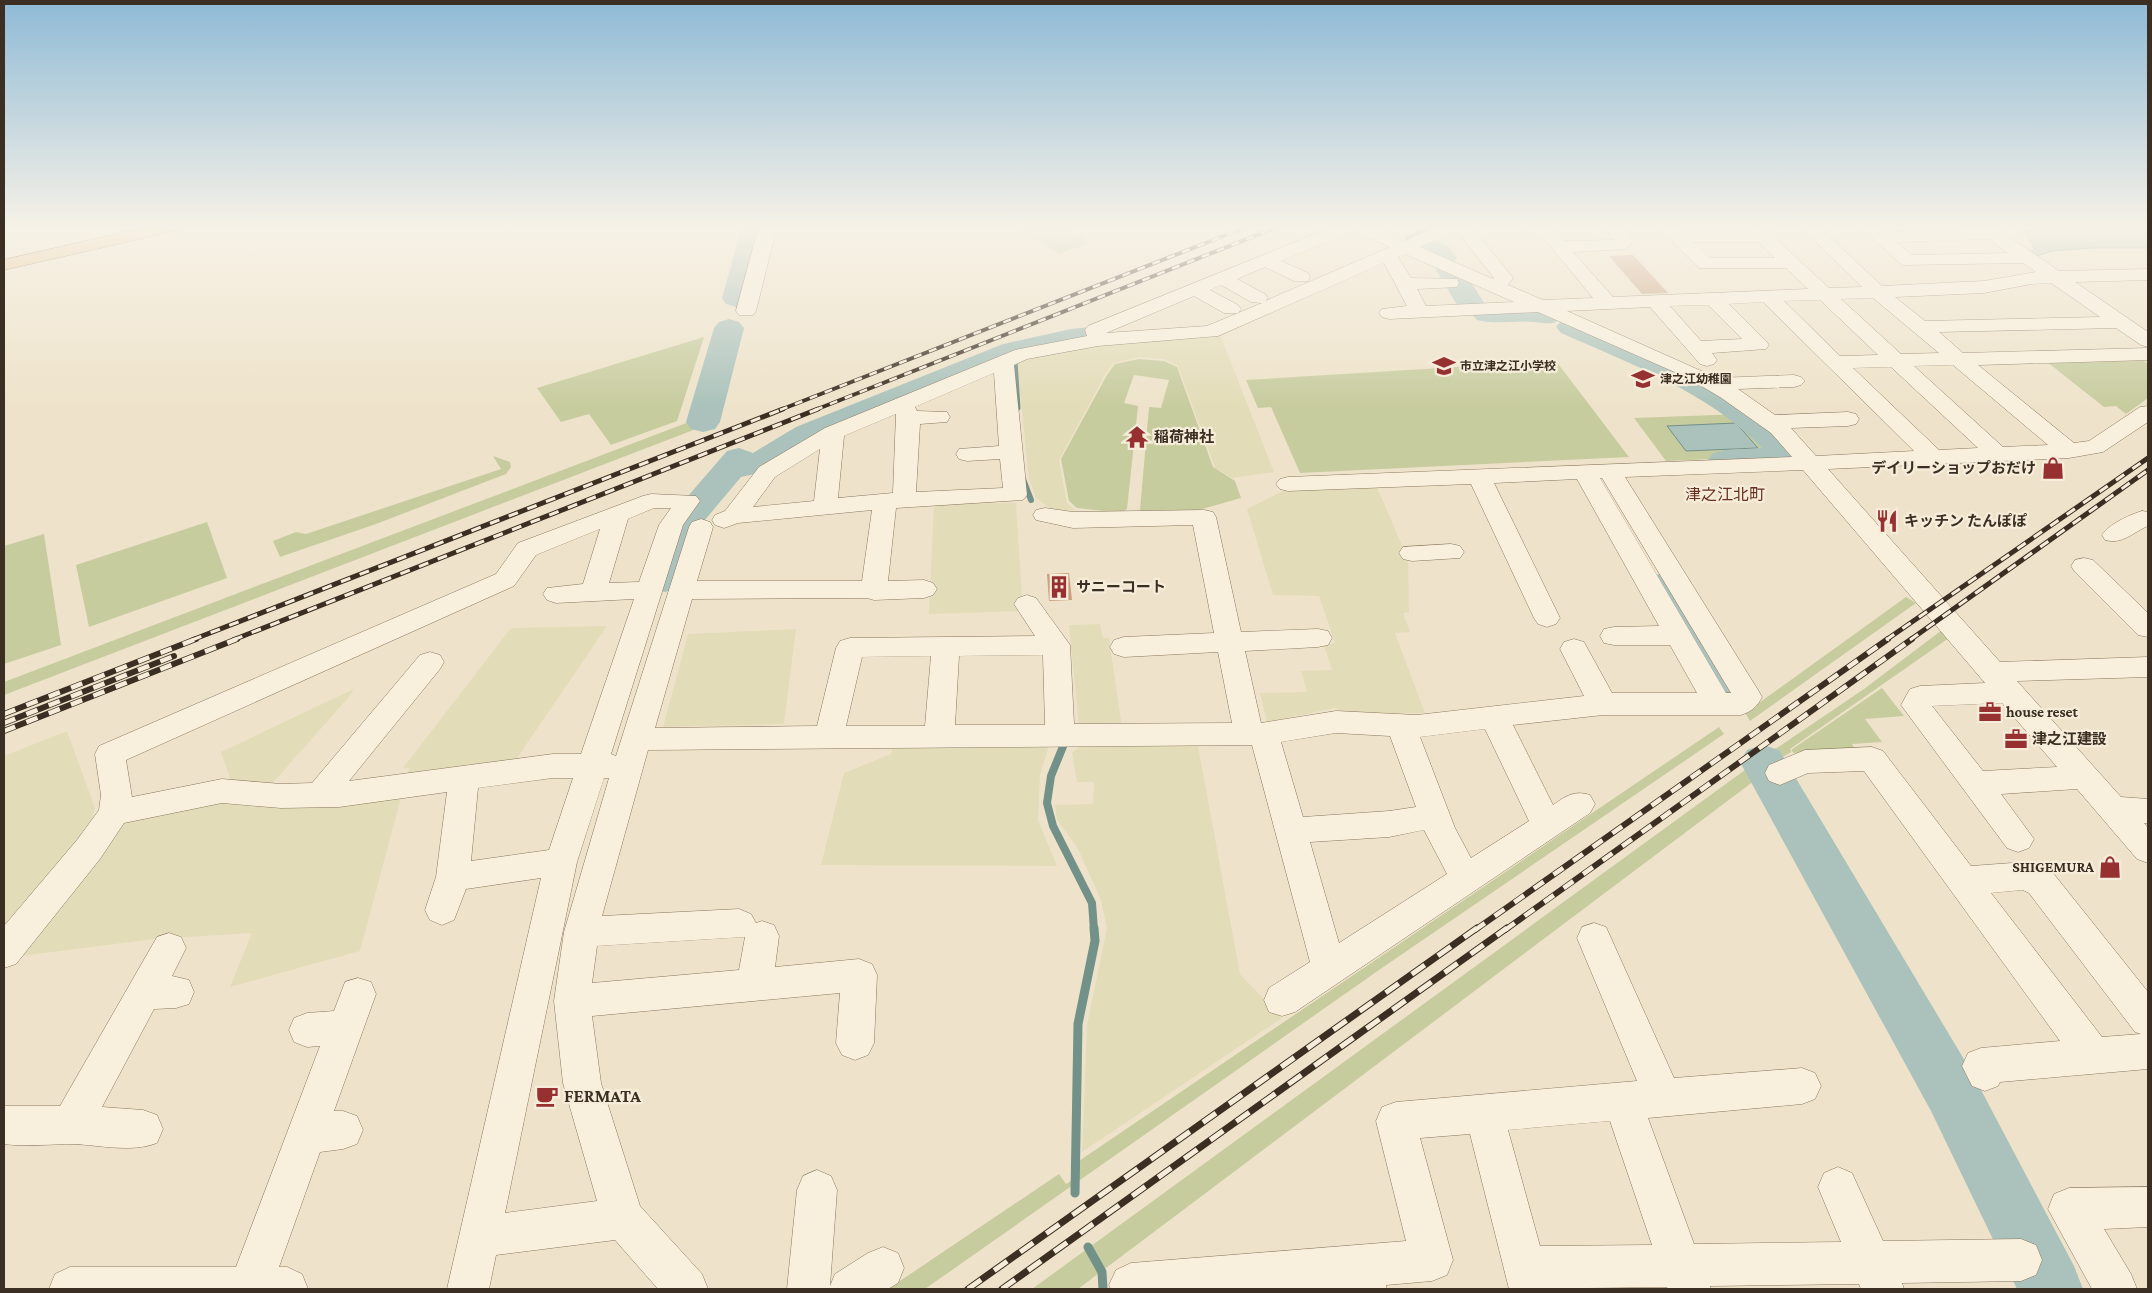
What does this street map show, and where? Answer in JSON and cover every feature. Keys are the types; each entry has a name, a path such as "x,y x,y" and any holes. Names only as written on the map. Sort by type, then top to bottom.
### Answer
{"street":[{"path":"746,311 752,286"},
{"path":"1098,340 1095,330 1202,286"},
{"path":"1237,286 1258,298"},
{"path":"734,516 767,472 834,433 906,411 1002,362 1022,354 1098,340 1183,335 1216,330 1318,286"},
{"path":"1405,286 1420,312"},
{"path":"1497,286 1721,384 1771,422 1812,464 2148,850"},
{"path":"1593,286 1607,303"},
{"path":"1815,286 1996,453"},
{"path":"1872,286 2069,451"},
{"path":"1389,313 1981,286"},
{"path":"2068,286 2148,341"},
{"path":"1968,288 2015,324"},
{"path":"1196,289 1231,309"},
{"path":"1767,296 1933,457"},
{"path":"1614,338 1758,345 1712,298"},
{"path":"1655,301 1690,341 1721,384"},
{"path":"1164,302 1216,330"},
{"path":"1920,327 2015,324 2148,325"},
{"path":"1835,362 2148,354"},
{"path":"684,526 734,516 825,506 1015,495 1002,362"},
{"path":"1721,384 1794,381"},
{"path":"906,411 939,417"},
{"path":"874,591 895,501 906,411"},
{"path":"1771,422 1848,419"},
{"path":"1288,484 1812,464 1996,453 2069,451 2095,447 2143,420"},
{"path":"825,506 834,433"},
{"path":"967,454 1010,452"},
{"path":"114,812 222,791 281,796 348,794 554,766 618,753 829,738 1256,735 1336,722 1416,726 1603,704 1741,704 1748,697 1658,574 1597,472"},
{"path":"1480,477 1547,618"},
{"path":"4,953 27,920 97,842 114,812 118,795 110,754 505,580 527,549 651,501 688,501 684,526 658,610 618,753 598,866 581,932 556,982 478,1237 468,1289"},
{"path":"592,593 617,514"},
{"path":"1045,515 1073,520 1204,517 1229,643 1256,735 1290,831 1329,969"},
{"path":"2114,535 2145,524"},
{"path":"1412,553 1451,552"},
{"path":"2084,566 2148,628"},
{"path":"1658,574 1679,635 1718,705"},
{"path":"1504,581 1530,581"},
{"path":"556,594 592,593 658,610 874,591 924,589"},
{"path":"1027,604 1056,645 1060,736"},
{"path":"658,610 618,753 561,862 556,982 582,1084 623,1218 687,1289"},
{"path":"1614,636 1679,635"},
{"path":"1124,647 1318,638"},
{"path":"829,738 850,648 1056,645"},
{"path":"939,737 946,646"},
{"path":"1574,649 1603,704"},
{"path":"2018,839 1915,705 1920,696 2002,682 2148,667"},
{"path":"320,795 414,671"},
{"path":"1494,716 1547,826"},
{"path":"1401,726 1434,816 1466,880"},
{"path":"1780,773 1805,762 1872,759 2093,1056"},
{"path":"1976,784 2084,777"},
{"path":"442,910 453,877 464,779"},
{"path":"1282,1000 1579,804"},
{"path":"2112,809 2148,811"},
{"path":"1290,831 1389,824 1434,816"},
{"path":"453,877 561,862"},
{"path":"1963,881 2026,876 2041,883 2148,1020"},
{"path":"581,932 751,930 755,984"},
{"path":"1594,938 1663,1097"},
{"path":"71,1125 160,992 169,948"},
{"path":"556,982 755,984 859,975 855,1043"},
{"path":"70,1289 268,1289 325,1132 352,1011 307,1030"},
{"path":"1986,1073 1981,1066 2148,1051"},
{"path":"1131,1285 1362,1278 1432,1260 1396,1121 1802,1086"},
{"path":"1622,1101 1685,1277"},
{"path":"1484,1113 1527,1279 1877,1276 2021,1260"},
{"path":"4,1125 25,1127 71,1125 143,1129"},
{"path":"1838,1187 1877,1276"},
{"path":"808,1289 817,1190"},
{"path":"2116,1289 2069,1209 2148,1207"},
{"path":"478,1237 623,1218"}],"shaded area":[{"path":"1216,335 1221,337 1274,472 1232,478 1215,468 1178,366 1164,359 1139,357 1114,363 1106,373 1059,460 1067,503 1075,510 1053,511 1036,498 1029,480 1017,362 1057,350"},
{"path":"1376,485 1408,559 1409,612 1403,613 1410,632 1395,633 1425,713 1347,714 1335,708 1267,722 1260,693 1307,692 1301,671 1332,670 1324,645 1335,643 1319,596 1273,595 1247,509 1287,489"},
{"path":"1016,503 1023,611 929,614 934,504"},
{"path":"1100,624 1103,638 1109,638 1122,728 1079,727 1069,625"},
{"path":"607,626 517,758 406,775 410,768 403,768 511,628"},
{"path":"796,629 784,724 663,727 688,634"},
{"path":"354,689 271,785 231,781 221,752"},
{"path":"67,731 95,808 90,828 4,925 4,756"},
{"path":"893,745 1049,745 1040,775 1038,820 1057,866 821,865 844,773 891,754"},
{"path":"1081,745 1198,746 1240,974 1282,1018 1082,1152 1087,1025 1107,928 1101,900 1077,847 1057,820 1055,805 1093,804 1094,782 1077,782 1072,753"},
{"path":"402,794 360,951 230,987 252,933 154,939 13,957 116,824 221,799"}],"green space":[{"path":"704,337 677,421 611,445 589,414 561,422 537,388"},
{"path":"2137,356 2148,364 2148,398 2126,414 2116,406 2104,407 2042,358"},
{"name":"稲荷神社","path":"1139,359 1164,361 1177,367 1213,467 1235,481 1241,498 1189,512 1174,514 1149,514 1140,510 1149,407 1161,408 1169,380 1134,375 1124,403 1138,406 1127,509 1121,513 1077,508 1069,501 1061,459 1107,375 1115,364"},
{"path":"1556,361 1629,457 1300,473 1271,407 1258,408 1246,380"},
{"path":"1740,414 1758,430 1781,456 1666,461 1634,418"},
{"path":"689,422 696,429 4,695 4,682"},
{"path":"493,456 510,462 511,467 506,474 376,524 280,557 273,541 296,532 306,534 501,469"},
{"path":"207,522 227,578 89,627 76,565"},
{"path":"44,534 61,645 4,664 4,546"},
{"path":"1906,597 1916,603 1750,721 1745,713"},
{"path":"1942,630 1949,638 1790,749 1791,752 1771,764 1765,756 1864,689"},
{"path":"1882,688 1904,716 1865,719 1882,742 1852,744 1856,750 1794,753 1791,750"},
{"path":"1719,727 1724,734 1379,970 925,1289 888,1289 1059,1174 1066,1184 1079,1176 1079,1161"},
{"path":"1756,762 1762,775 1078,1289 1032,1289"}],"water":[{"path":"1736,423 1758,448 1686,451 1667,426"}],"building":[{"path":"1635,286 1662,286 1668,293 1642,294"},
{"name":"サニーコート","path":"1069,573 1072,600 1049,601 1047,574"}],"waterway":[{"path":"736,298 739,286"},
{"path":"1460,286 1472,307"},
{"path":"1487,314 1537,313 1546,316"},
{"path":"1571,327 1659,365 1701,387 1747,417 1765,432 1786,454 1782,458 1725,460"},
{"path":"703,422 729,328"},
{"path":"732,468 761,463 808,434 1014,350 1071,338 1091,336"},
{"path":"1015,361 1018,408"},
{"path":"665,579 687,518 739,458"},
{"path":"1023,479 1031,500"},
{"path":"1663,586 1728,693"},
{"path":"1064,744 1051,776 1047,803 1053,826 1092,903 1094,930"},
{"path":"1763,762 1951,1091 2051,1289"},
{"path":"1075,1193 1078,1024 1095,941 1094,928"},
{"path":"1088,1247 1102,1272 1103,1289"}],"railway":[{"path":"780,410 1095,286"},
{"path":"815,410 1128,286"},
{"path":"192,640 783,409"},
{"path":"233,640 818,409"},
{"path":"1886,640 2148,458"},
{"path":"1910,640 2148,470"},
{"path":"4,714 196,639"},
{"path":"4,731 237,639"},
{"path":"1475,930 1888,639"},
{"path":"1505,930 1912,639"},
{"path":"4,723 174,656"},
{"path":"968,1289 1477,928"},
{"path":"1002,1289 1507,928"}],"place":[{"name":"市立津之江小学校","path":"1444,366"},
{"name":"津之江幼稚園","path":"1643,379"},
{"name":"稲荷神社","path":"1137,437"},
{"name":"デイリーショップおだけ","path":"2053,468"},
{"name":"キッチン たんぽぽ","path":"1887,521"},
{"name":"サニーコート","path":"1059,587"},
{"name":"house reset","path":"1990,712"},
{"name":"津之江建設","path":"2016,739"},
{"name":"SHIGEMURA","path":"2110,867"},
{"name":"FERMATA","path":"547,1096"}],"district":[{"name":"津之江北町","path":"1725,494"}]}
